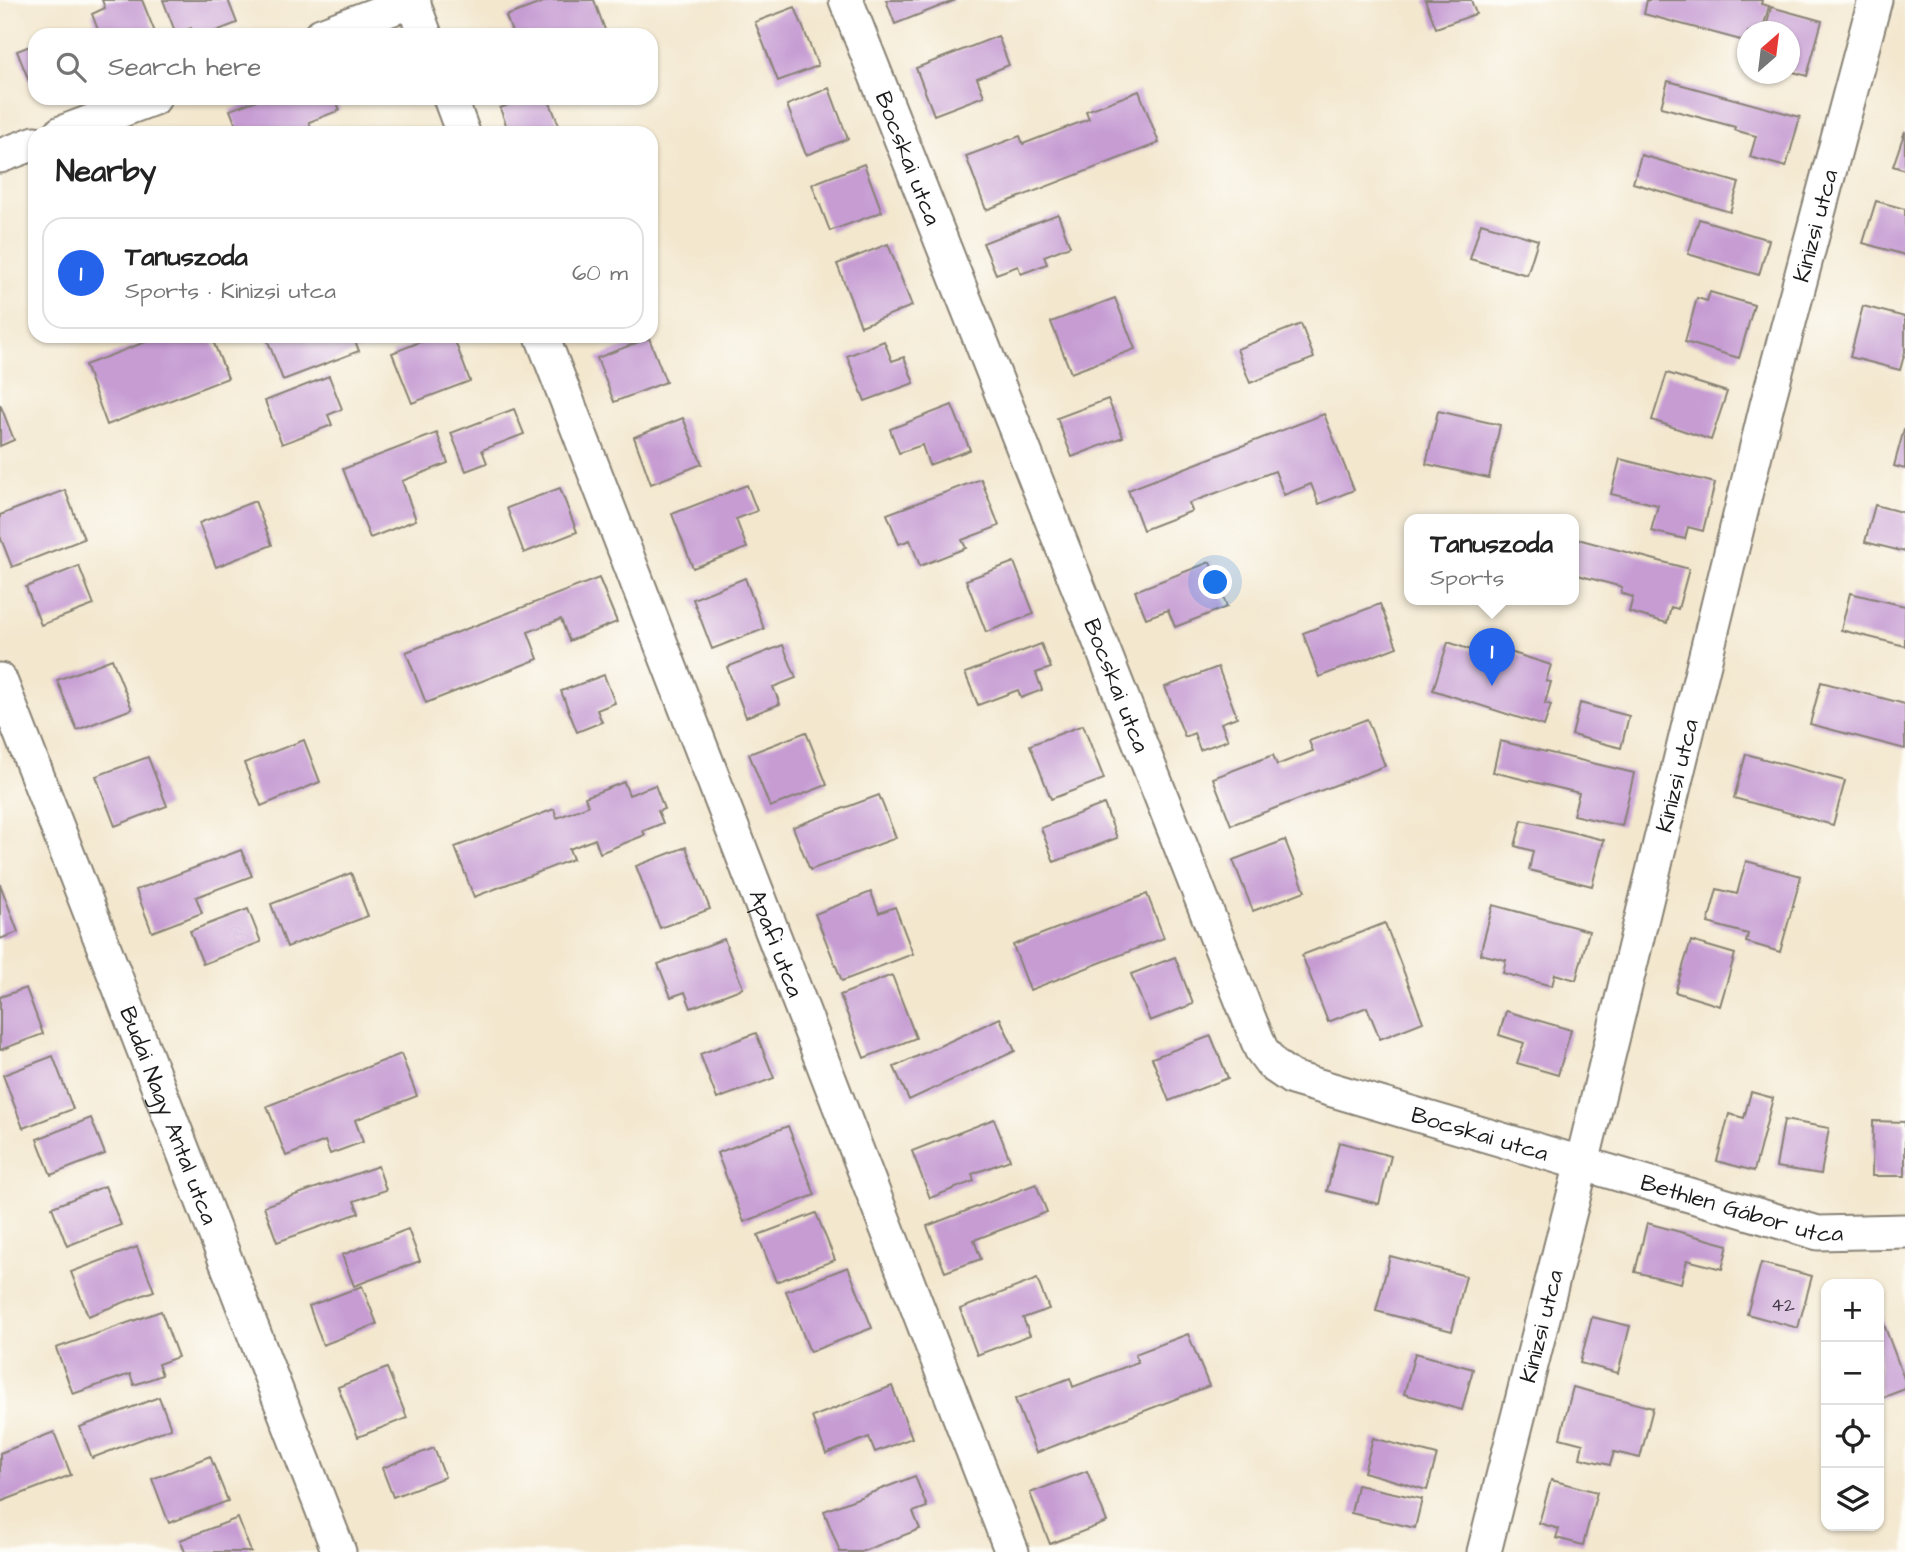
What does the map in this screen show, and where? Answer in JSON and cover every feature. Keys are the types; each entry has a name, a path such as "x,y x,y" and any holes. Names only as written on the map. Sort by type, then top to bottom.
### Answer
{"street":[{"path":"339,28 413,0 423,28"},
{"name":"Bocskai utca","path":"846,0 1261,1049 1273,1065 1292,1078 1582,1163"},
{"name":"Kinizsi utca","path":"1484,1552 1768,405 1875,0"},
{"path":"80,126 135,105"},
{"path":"453,105 460,126"},
{"path":"0,156 28,146"},
{"name":"Apafi utca","path":"545,343 1012,1552"},
{"name":"Budai Nagy Antal utca","path":"0,680 339,1552"},
{"name":"Bethlen Gábor utca","path":"1582,1163 1818,1233 1905,1230"}],"building":[{"path":"102,0 142,0 153,28 97,28 92,14 105,8"},
{"path":"163,0 228,0 237,23 224,28 174,28"},
{"path":"549,0 594,0 604,28 510,28 506,16"},
{"path":"886,0 956,0 895,24"},
{"path":"1425,0 1471,0 1476,14 1436,28"},
{"path":"1647,0 1762,0 1761,4 1769,6 1765,21 1737,21 1737,39 1644,14"},
{"path":"795,7 818,66 778,81 755,22"},
{"path":"1771,7 1822,21 1807,76 1800,74 1800,21 1768,21"},
{"path":"998,36 1009,65 977,78 984,96 934,115 916,68"},
{"path":"28,47 28,78 17,51"},
{"path":"1668,81 1800,117 1786,167 1750,157 1756,136 1734,130 1735,127 1661,107"},
{"path":"829,88 848,139 806,155 787,105"},
{"path":"1139,91 1159,143 986,210 966,156 1020,136 1023,144 1089,119 1086,111"},
{"path":"243,105 338,105 340,110 309,122 310,126 236,126 230,110"},
{"path":"508,105 551,105 559,126 506,126 500,108"},
{"path":"1905,131 1905,170 1893,166"},
{"path":"1641,155 1739,183 1730,212 1633,183"},
{"path":"864,164 882,212 830,231 812,184"},
{"path":"1876,201 1905,209 1905,255 1863,243"},
{"path":"1058,214 1070,246 1044,256 1047,264 1021,274 1018,266 996,274 983,243"},
{"path":"1699,219 1769,240 1759,275 1688,254"},
{"path":"1481,223 1538,240 1527,275 1470,259"},
{"path":"888,244 912,306 861,326 837,264"},
{"path":"1710,292 1754,305 1739,358 1685,342 1697,298 1707,301"},
{"path":"1115,298 1135,349 1071,373 1051,322"},
{"path":"1863,306 1905,317 1905,352 1900,370 1850,357"},
{"path":"1301,324 1314,358 1250,383 1237,349"},
{"path":"884,341 892,361 904,357 914,383 865,401 847,356"},
{"path":"143,343 214,343 228,378 107,425 85,365"},
{"path":"269,343 356,343 359,351 283,380"},
{"path":"417,343 456,343 470,381 412,403 392,353"},
{"path":"636,343 651,343 666,382 614,402 597,358"},
{"path":"1667,373 1727,392 1711,440 1652,420"},
{"path":"329,376 342,409 328,415 332,425 282,444 265,401"},
{"path":"1108,399 1123,437 1072,457 1057,418"},
{"path":"0,404 14,440 0,446"},
{"path":"952,405 970,450 929,465 922,445 899,453 890,429"},
{"path":"514,409 524,434 482,450 487,463 466,471 451,433"},
{"path":"1438,411 1500,425 1489,478 1426,464"},
{"path":"1324,414 1354,490 1319,504 1311,484 1284,495 1275,471 1189,503 1192,511 1143,530 1128,490"},
{"path":"683,418 702,464 651,484 634,437"},
{"path":"1905,429 1905,469 1894,466"},
{"path":"437,433 448,463 402,481 416,520 370,538 343,469"},
{"path":"1620,459 1715,483 1703,531 1688,527 1685,539 1651,531 1658,505 1611,494"},
{"path":"981,479 999,526 962,540 966,548 920,566 910,540 899,544 887,514"},
{"path":"747,485 757,511 736,519 747,548 693,568 672,514"},
{"path":"560,488 577,532 524,553 507,508"},
{"path":"65,490 84,539 12,567 0,536 0,515"},
{"path":"255,501 272,545 216,567 199,523"},
{"path":"1875,505 1905,513 1905,552 1865,542"},
{"path":"1579,539 1689,569 1678,609 1671,607 1667,623 1629,612 1633,597 1621,593 1622,587 1579,575"},
{"path":"1014,562 1034,614 986,632 966,580"},
{"path":"1210,562 1227,607 1175,627 1168,610 1146,618 1135,591"},
{"path":"79,566 94,605 41,625 26,587"},
{"path":"599,578 617,622 569,641 561,619 528,632 538,659 426,703 406,652"},
{"path":"745,578 764,629 712,649 693,599"},
{"path":"1850,593 1905,606 1905,646 1841,630"},
{"path":"1380,604 1397,647 1319,677 1303,633"},
{"path":"1448,642 1485,655 1488,645 1551,665 1546,681 1551,682 1545,703 1551,705 1544,726 1433,690"},
{"path":"1041,644 1051,668 1036,673 1042,690 1021,698 1018,690 978,705 965,673"},
{"path":"783,645 796,678 773,687 780,704 746,717 727,667"},
{"path":"112,659 132,709 77,730 57,680"},
{"path":"1218,667 1237,717 1221,723 1228,740 1200,750 1194,733 1185,737 1165,687"},
{"path":"604,675 615,703 597,710 602,722 577,732 561,691"},
{"path":"1821,682 1905,704 1905,749 1810,724"},
{"path":"1580,703 1629,716 1621,748 1572,735"},
{"path":"1367,719 1385,766 1231,825 1213,778 1273,755 1277,765 1313,751 1309,741"},
{"path":"1083,725 1104,779 1051,799 1030,745"},
{"path":"806,732 827,785 770,807 749,754"},
{"path":"304,740 320,782 261,806 244,763"},
{"path":"1500,741 1634,773 1622,826 1573,815 1579,793 1493,772"},
{"path":"1746,754 1845,781 1833,825 1734,798"},
{"path":"148,757 167,806 115,826 96,776"},
{"path":"624,782 629,795 655,785 664,809 658,811 663,823 643,831 645,835 600,853 595,839 569,849 573,859 474,897 455,847 554,809 557,818 588,806 585,797"},
{"path":"879,795 896,838 810,870 793,827"},
{"path":"1104,804 1117,838 1054,862 1041,828"},
{"path":"1522,820 1604,840 1592,886 1529,870 1533,851 1515,846"},
{"path":"1285,840 1305,891 1253,911 1233,860"},
{"path":"686,847 710,909 660,928 636,866"},
{"path":"241,850 252,876 196,897 202,913 152,932 136,890"},
{"path":"1746,861 1801,876 1780,952 1746,942 1748,934 1708,923 1717,889 1737,894"},
{"path":"351,873 368,916 287,947 271,904"},
{"path":"0,884 18,932 0,939"},
{"path":"871,892 879,913 895,907 913,954 842,981 815,914"},
{"path":"1147,894 1164,938 1030,990 1013,945"},
{"path":"1493,905 1589,931 1576,980 1555,974 1552,986 1503,973 1506,960 1480,954"},
{"path":"248,909 261,942 203,964 190,931"},
{"path":"1385,923 1423,1022 1380,1039 1367,1007 1328,1022 1302,955"},
{"path":"724,939 743,988 691,1008 685,992 671,997 658,964"},
{"path":"1691,941 1735,954 1720,1006 1675,992"},
{"path":"1175,957 1193,1004 1150,1021 1131,974"},
{"path":"892,975 916,1038 864,1058 840,995"},
{"path":"26,988 43,1034 0,1050 0,997"},
{"path":"1506,1011 1571,1030 1558,1075 1517,1063 1524,1043 1499,1035"},
{"path":"1000,1018 1015,1051 909,1100 894,1067"},
{"path":"756,1033 774,1078 717,1099 700,1054"},
{"path":"1211,1036 1228,1078 1169,1101 1152,1058"},
{"path":"401,1054 417,1096 355,1120 363,1142 330,1154 325,1141 286,1156 267,1106"},
{"path":"53,1056 73,1109 23,1128 3,1075"},
{"path":"1751,1092 1773,1098 1754,1171 1717,1161 1729,1114 1744,1118"},
{"path":"91,1118 105,1154 51,1175 37,1139"},
{"path":"994,1119 1010,1160 972,1174 974,1181 930,1198 912,1151"},
{"path":"1784,1120 1829,1128 1821,1174 1776,1167"},
{"path":"1873,1121 1905,1122 1905,1176 1872,1176"},
{"path":"788,1126 815,1195 744,1222 717,1153"},
{"path":"1339,1142 1391,1156 1379,1204 1327,1191"},
{"path":"378,1166 386,1190 354,1201 359,1213 277,1242 264,1206"},
{"path":"1036,1184 1047,1212 974,1240 981,1259 945,1272 927,1226"},
{"path":"105,1186 121,1225 67,1246 52,1207"},
{"path":"816,1213 835,1260 776,1282 758,1235"},
{"path":"1647,1223 1728,1245 1722,1269 1687,1260 1681,1283 1635,1272"},
{"path":"408,1229 420,1261 354,1286 342,1255"},
{"path":"137,1247 154,1291 88,1316 71,1272"},
{"path":"1390,1256 1466,1276 1452,1331 1376,1311"},
{"path":"1761,1263 1812,1276 1798,1328 1747,1314"},
{"path":"848,1267 872,1328 810,1352 786,1291"},
{"path":"1037,1279 1049,1309 1023,1318 1030,1335 977,1355 960,1309"},
{"path":"362,1286 377,1324 323,1345 309,1306"},
{"path":"161,1311 178,1357 158,1364 162,1375 134,1385 130,1374 73,1394 56,1348"},
{"path":"1592,1317 1630,1326 1618,1373 1580,1363"},
{"path":"1884,1324 1905,1381 1905,1389 1884,1397"},
{"path":"1188,1334 1209,1386 1036,1453 1015,1399 1070,1378 1073,1387 1138,1362 1135,1354"},
{"path":"1415,1353 1473,1369 1462,1410 1404,1394"},
{"path":"387,1368 407,1418 358,1437 338,1387"},
{"path":"892,1386 912,1438 875,1452 869,1437 826,1454 812,1417"},
{"path":"1573,1387 1653,1408 1640,1458 1614,1452 1610,1465 1580,1458 1583,1444 1560,1438"},
{"path":"159,1397 171,1428 92,1458 80,1427"},
{"path":"54,1432 71,1475 0,1502 0,1453"},
{"path":"1373,1438 1437,1455 1427,1490 1364,1472"},
{"path":"434,1448 445,1477 393,1497 382,1468"},
{"path":"210,1456 228,1501 169,1523 152,1479"},
{"path":"1087,1471 1107,1522 1050,1544 1030,1493"},
{"path":"915,1476 927,1507 913,1512 920,1529 861,1552 840,1552 824,1511"},
{"path":"1551,1480 1597,1492 1583,1545 1556,1538 1559,1529 1539,1523"},
{"path":"1357,1485 1422,1499 1415,1528 1351,1513"},
{"path":"238,1518 251,1552 185,1552 180,1540"}],"place":[{"name":"Tanuszoda","path":"1492,686"}]}
